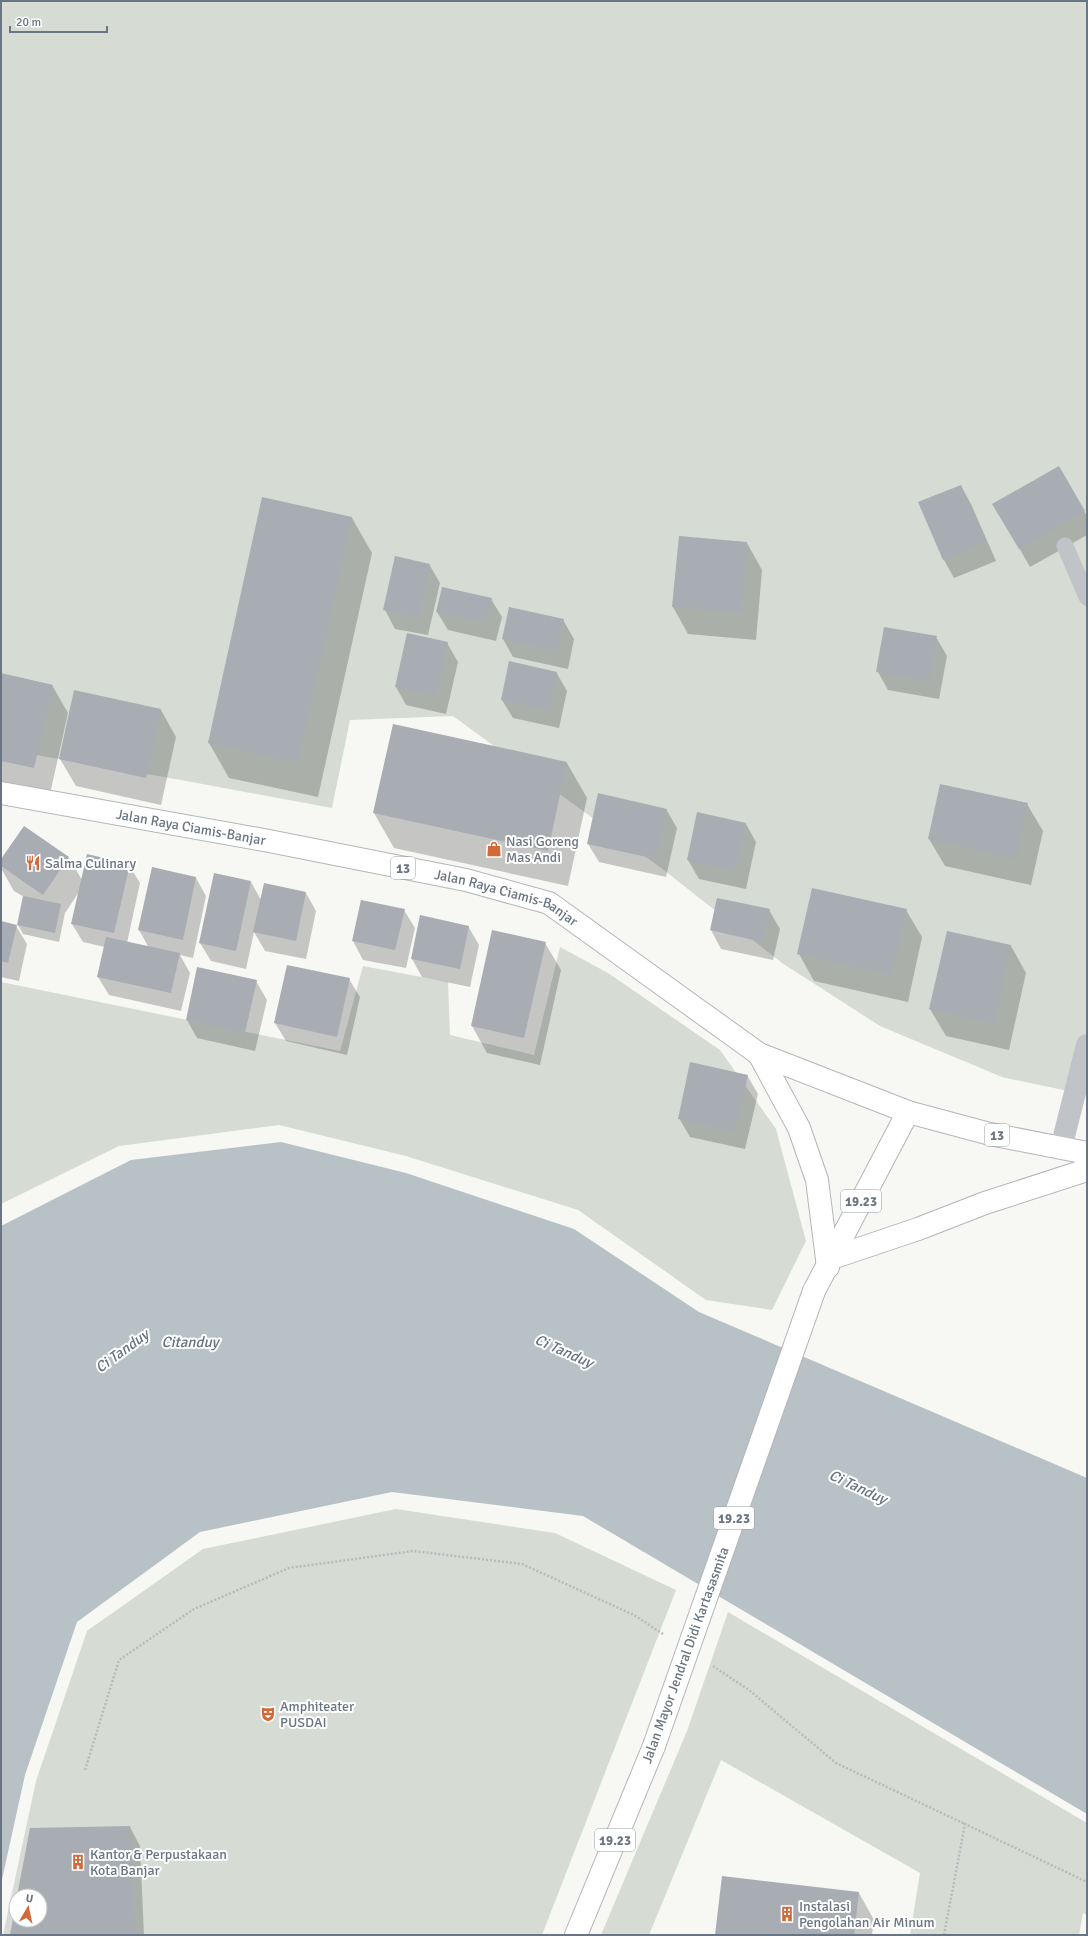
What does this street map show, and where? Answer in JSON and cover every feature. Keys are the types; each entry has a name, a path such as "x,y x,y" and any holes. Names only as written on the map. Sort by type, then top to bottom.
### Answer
{"main road":[{"name":"Jalan Raya Ciamis-Banjar","path":"1,793 264,840 466,880 549,903 759,1054"},
{"name":"13","path":"759,1054 908,1112 990,1134 1087,1153"},
{"path":"759,1054 799,1128 817,1180 830,1262 985,1203 1087,1170"},
{"name":"Jalan Mayor Jendral Didi Kartasasmita","path":"576,1935 654,1746 814,1291 908,1112"}],"street":[{"path":"1061,1148 1087,1045"}],"lane":[{"path":"1065,546 1087,597"}],"path":[{"path":"85,1770 119,1660 194,1609 288,1568 413,1551 522,1564 634,1615 666,1636"},
{"path":"710,1665 748,1690 836,1763 1087,1882"},
{"path":"944,1935 965,1824"}],"shaded area":[{"path":"1,1 1087,1 1087,1095 1002,1077 880,1026 782,963 665,871 453,716 350,720 332,808 1,749"},
{"path":"560,947 608,973 720,1050 776,1129 806,1241 772,1310 706,1300 578,1210 406,1156 279,1125 119,1146 1,1204 1,982 340,1051 363,966 448,982 450,1035 534,1055"},
{"path":"396,1509 555,1533 676,1590 542,1935 3,1935 8,1912 8,1928 48,1928 48,1888 13,1888 36,1781 87,1631 203,1549"},
{"path":"728,1612 1087,1823 1087,1915 1083,1913 1079,1935 910,1935 920,1873 721,1760 649,1935 601,1935 687,1731"}],"water":[{"name":"Citanduy","path":"281,1142 406,1173 574,1229 699,1312 1087,1478 1087,1814 583,1516 392,1492 200,1532 77,1622 25,1775 1,1884 1,1226 131,1160"}],"building":[{"path":"1059,466 1085,511 1019,549 992,504"},
{"path":"961,485 986,542 943,560 918,502"},
{"path":"262,497 352,517 298,763 208,743"},
{"path":"679,536 747,542 741,613 672,607"},
{"path":"395,556 430,564 418,617 383,610"},
{"path":"442,587 492,598 486,623 436,612"},
{"path":"509,607 564,619 557,651 502,639"},
{"path":"884,627 937,636 929,681 876,672"},
{"path":"407,633 448,642 436,696 395,687"},
{"path":"509,661 557,672 549,710 501,700"},
{"path":"1,673 53,685 34,768 1,761"},
{"path":"74,690 161,709 146,778 59,759"},
{"path":"393,724 567,762 548,851 373,813"},
{"path":"940,784 1028,803 1016,859 928,839"},
{"path":"598,793 667,809 656,859 587,844"},
{"path":"697,812 746,823 735,871 687,860"},
{"name":"Salma Culinary","path":"24,826 69,857 43,895 1,866 1,859"},
{"path":"87,854 130,864 114,933 71,924"},
{"path":"152,867 196,877 183,940 138,930"},
{"path":"214,873 251,881 236,951 199,943"},
{"path":"264,883 306,892 296,941 253,932"},
{"path":"812,888 907,909 892,975 797,954"},
{"path":"23,896 61,904 55,933 17,925"},
{"path":"717,898 770,909 762,942 710,930"},
{"path":"361,900 405,909 395,950 352,941"},
{"path":"420,915 469,926 460,969 411,959"},
{"path":"1,921 17,925 8,963 1,961"},
{"path":"492,930 546,942 524,1038 471,1026"},
{"path":"947,931 1011,945 994,1023 929,1009"},
{"path":"106,937 180,953 171,993 97,977"},
{"path":"287,965 350,978 337,1037 274,1023"},
{"path":"197,967 257,980 245,1033 186,1020"},
{"path":"690,1062 748,1075 735,1131 678,1119"},
{"name":"Kantor & Perpustakaan Kota Banjar","path":"130,1826 135,1935 10,1935 11,1928 48,1928 48,1888 19,1888 30,1828"},
{"name":"Instalasi Pengolahan Air Minum","path":"722,1876 859,1892 854,1935 715,1935"}],"place":[{"name":"Nasi Goreng Mas Andi","path":"494,849"},
{"name":"Salma Culinary","path":"33,863"},
{"name":"Amphiteater PUSDAI","path":"268,1714"},
{"name":"Kantor & Perpustakaan Kota Banjar","path":"78,1862"},
{"name":"Instalasi Pengolahan Air Minum","path":"787,1914"}],"water label":[{"name":"Ci Tanduy","path":"122,1351"},
{"name":"Ci Tanduy","path":"564,1351"},
{"name":"Ci Tanduy","path":"858,1487"}]}
